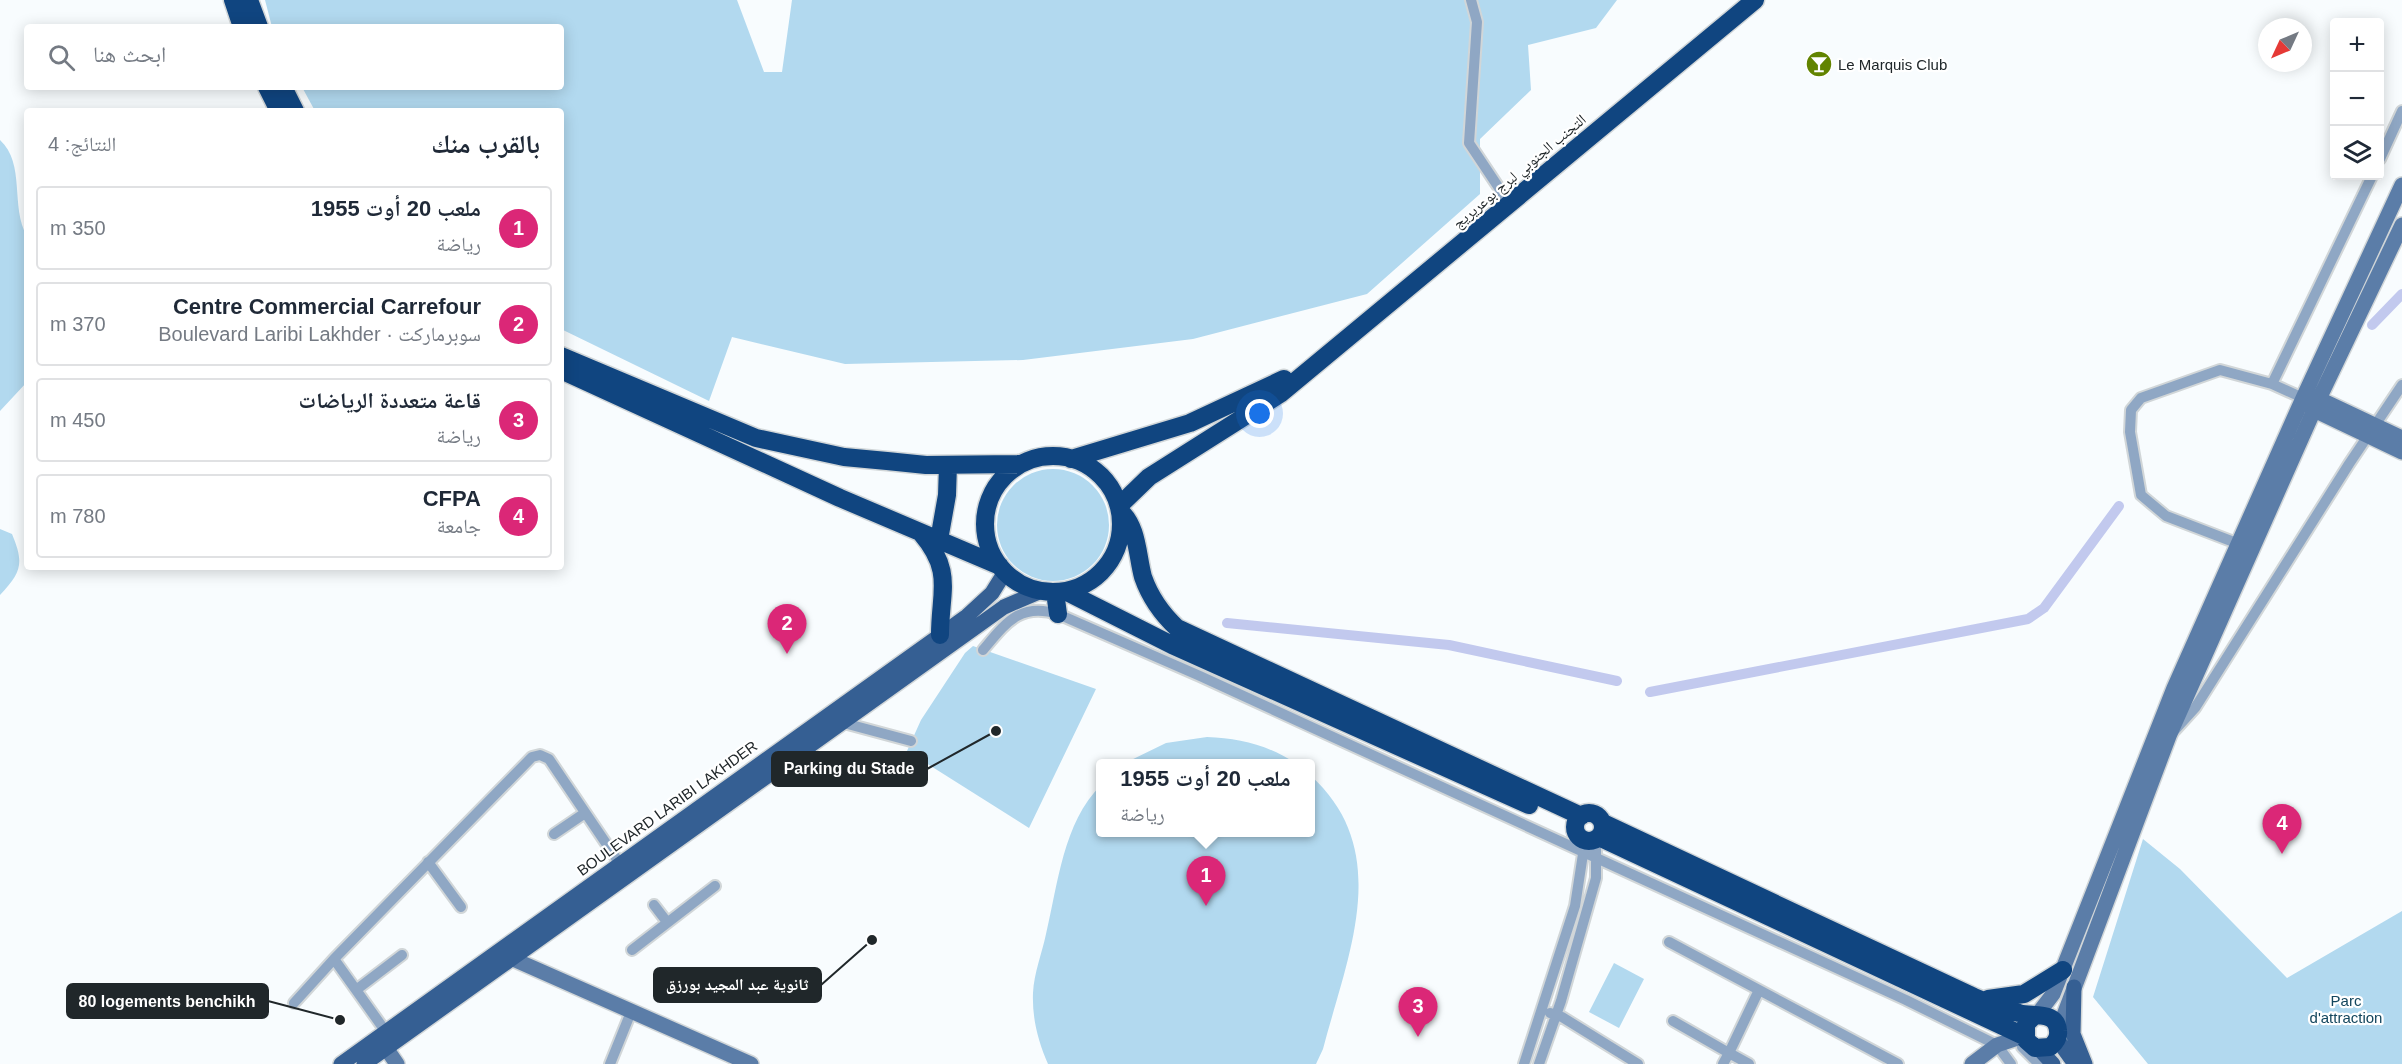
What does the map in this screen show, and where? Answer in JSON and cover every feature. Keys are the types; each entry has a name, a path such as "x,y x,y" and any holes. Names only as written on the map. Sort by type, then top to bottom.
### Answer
{"highway":[{"path":"233,0 241,24"},
{"path":"249,0 257,24"},
{"name":"التجنب الجنوبي لبرج بوعريريج","path":"1119,508 1149,477 1280,394 1305,370 1755,0"},
{"path":"268,90 278,108"},
{"path":"284,90 294,108"},
{"path":"564,357 756,438 844,457 948,465 1021,464 1047,456 1071,459 1098,473 1111,488 1119,508 1131,527 1144,579 1151,595 1160,610 1177,628 1589,833 2019,1038 2031,1046 2039,1057 2058,1035 2051,1018 2035,1016 1974,997 1589,833 1054,591 1022,584 1003,569 840,498 564,371"},
{"name":"التجنب الجنوبي لبرج بوعريريج","path":"1071,459 1190,423 1305,370"},
{"path":"1003,569 987,538 986,514 997,485 1021,464"},
{"path":"939,540 947,495 948,465"},
{"path":"1054,591 1088,582 1107,566 1118,544 1119,508"},
{"path":"920,532 931,545 942,572 945,591 940,635"},
{"path":"1054,591 1058,614"},
{"path":"1974,997 2001,999 2024,994 2063,970"},
{"path":"2019,1038 2026,1024 2035,1016"}],"main road":[{"path":"2035,1016 2048,1002 2063,970 2162,715 2303,398 2402,185"},
{"path":"2075,1064 2058,1035 2169,736 2316,405 2402,225"},
{"path":"2303,398 2371,431 2402,452"},
{"path":"2371,431 2402,438"},
{"name":"BOULEVARD LARIBI LAKHDER","path":"341,1064 374,1055 839,717 980,605 1003,569"},
{"name":"BOULEVARD LARIBI LAKHDER","path":"374,1055 386,1032 505,959 620,864 714,794 839,717 1004,607 1054,591"},
{"path":"505,959 630,1016 725,1064"},
{"path":"2074,987 2073,1034 2085,1064"},
{"path":"630,1016 751,1064"},
{"path":"1972,1064 1996,1045 2019,1038"},
{"path":"374,1055 397,1064"},
{"path":"2039,1057 2053,1064"}],"street":[{"path":"1471,0 1477,22 1469,143 1509,203"},
{"path":"2384,149 2402,111"},
{"path":"2272,384 2370,180"},
{"path":"2239,544 2166,516 2141,495 2130,432 2131,410 2141,398 2220,370 2272,384 2303,398"},
{"path":"2169,736 2195,708 2402,385"},
{"path":"983,650 1004,626 1021,613 1039,609 1058,614 1200,676 1589,833"},
{"path":"839,717 911,741"},
{"path":"294,1003 334,959 532,757 540,755 549,759 620,864"},
{"path":"554,834 585,813"},
{"path":"1539,1064 1556,1015 1596,878 1597,858 1589,833"},
{"path":"1589,833 1597,858 1906,1000 1996,1045 2011,1064"},
{"path":"1524,1064 1575,906 1589,833"},
{"path":"428,862 461,907"},
{"path":"632,950 715,886"},
{"path":"654,905 667,922"},
{"path":"1669,942 1898,1064"},
{"path":"356,990 402,955"},
{"path":"334,959 386,1032"},
{"path":"1723,1064 1759,990"},
{"path":"1542,1011 1556,1015 1638,1064"},
{"path":"610,1064 630,1016"},
{"path":"1673,1021 1749,1064"}],"green space":[{"path":"265,0 737,0 764,72 782,72 792,0 1617,0 1596,28 1528,45 1531,90 1480,139 1480,194 1367,294 1193,339 1023,360 845,364 732,337 709,401 564,330 564,108 313,108 304,90 564,90 564,24 271,24"},
{"path":"0,140 13,161 19,212 24,229 24,385 0,411"},
{"path":"1053,469 1074,474 1092,486 1104,504 1109,525 1104,546 1092,564 1074,576 1053,581 1032,576 1014,564 1002,546 997,525 1002,504 1014,486 1032,474"},
{"path":"0,529 12,534 18,553 19,567 13,580 0,595"},
{"path":"973,646 1096,689 1029,828 907,751 921,720 965,653"},
{"path":"1207,737 1230,739 1274,751 1288,759 1133,759 1166,743"},
{"path":"1315,781 1337,806 1352,838 1358,872 1358,906 1343,978 1323,1049 1316,1064 1048,1064 1035,1020 1033,993 1035,978 1064,855 1078,817 1096,791 1096,837 1315,837"},
{"name":"Parc d'attraction","path":"2143,839 2180,869 2287,978 2402,911 2402,1064 2148,1064 2093,997"},
{"path":"1614,963 1644,979 1619,1028 1589,1012"}],"waterway":[{"path":"2372,325 2402,294"},
{"path":"1650,692 2028,619 2044,608 2119,506"},
{"path":"1227,623 1449,645 1617,681"}],"place":[{"name":"Le Marquis Club","path":"1819,64"},
{"name":"Centre Commercial Carrefour","path":"787,654"},
{"name":"Parking du Stade","path":"996,731"},
{"name":"CFPA","path":"2282,854"},
{"name":"ملعب 20 أوت 1955","path":"1206,906"},
{"name":"ثانوية عبد المجيد بورزق","path":"872,940"},
{"name":"80 logements benchikh","path":"340,1020"},
{"name":"قاعة متعددة الرياضات","path":"1418,1037"}]}
